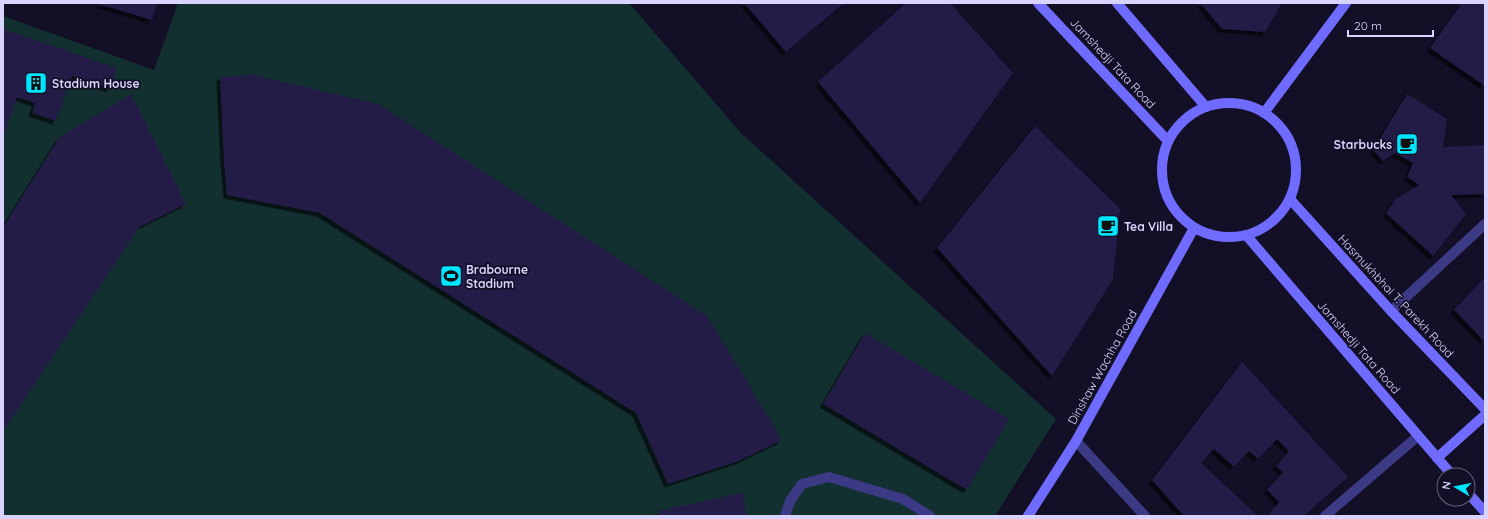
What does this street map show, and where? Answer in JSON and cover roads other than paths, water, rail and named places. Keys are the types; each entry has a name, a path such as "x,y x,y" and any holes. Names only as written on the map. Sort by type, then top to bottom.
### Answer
{"street":[{"name":"Jamshedji Tata Road","path":"1038,3 1168,141"},
{"path":"1117,3 1206,107"},
{"path":"1264,113 1346,3"},
{"path":"1238,103 1258,109 1275,121 1288,138 1295,158 1295,179 1290,199 1278,217 1261,230 1241,237 1220,238 1199,232 1182,219 1169,203 1162,182 1162,161 1168,141 1180,123 1197,110 1217,104 1238,103"},
{"name":"Hasmukhbhai T. Parekh Road","path":"1290,199 1391,311 1485,409"},
{"path":"1391,311 1485,224"},
{"name":"Dinshaw Wachha Road","path":"1028,516 1076,441 1194,228"},
{"name":"Jamshedji Tata Road","path":"1246,235 1445,467"},
{"path":"1437,458 1485,415"},
{"path":"1325,516 1418,436"},
{"path":"1076,441 1145,516"},
{"path":"785,516 790,501 802,484 829,477 903,499 930,516"},
{"path":"1476,502 1485,512"}],"place":[{"name":"Stadium House","path":"36,83"},
{"name":"Starbucks","path":"1407,144"},
{"name":"Tea Villa","path":"1108,226"},
{"name":"Brabourne Stadium","path":"451,276"}]}
